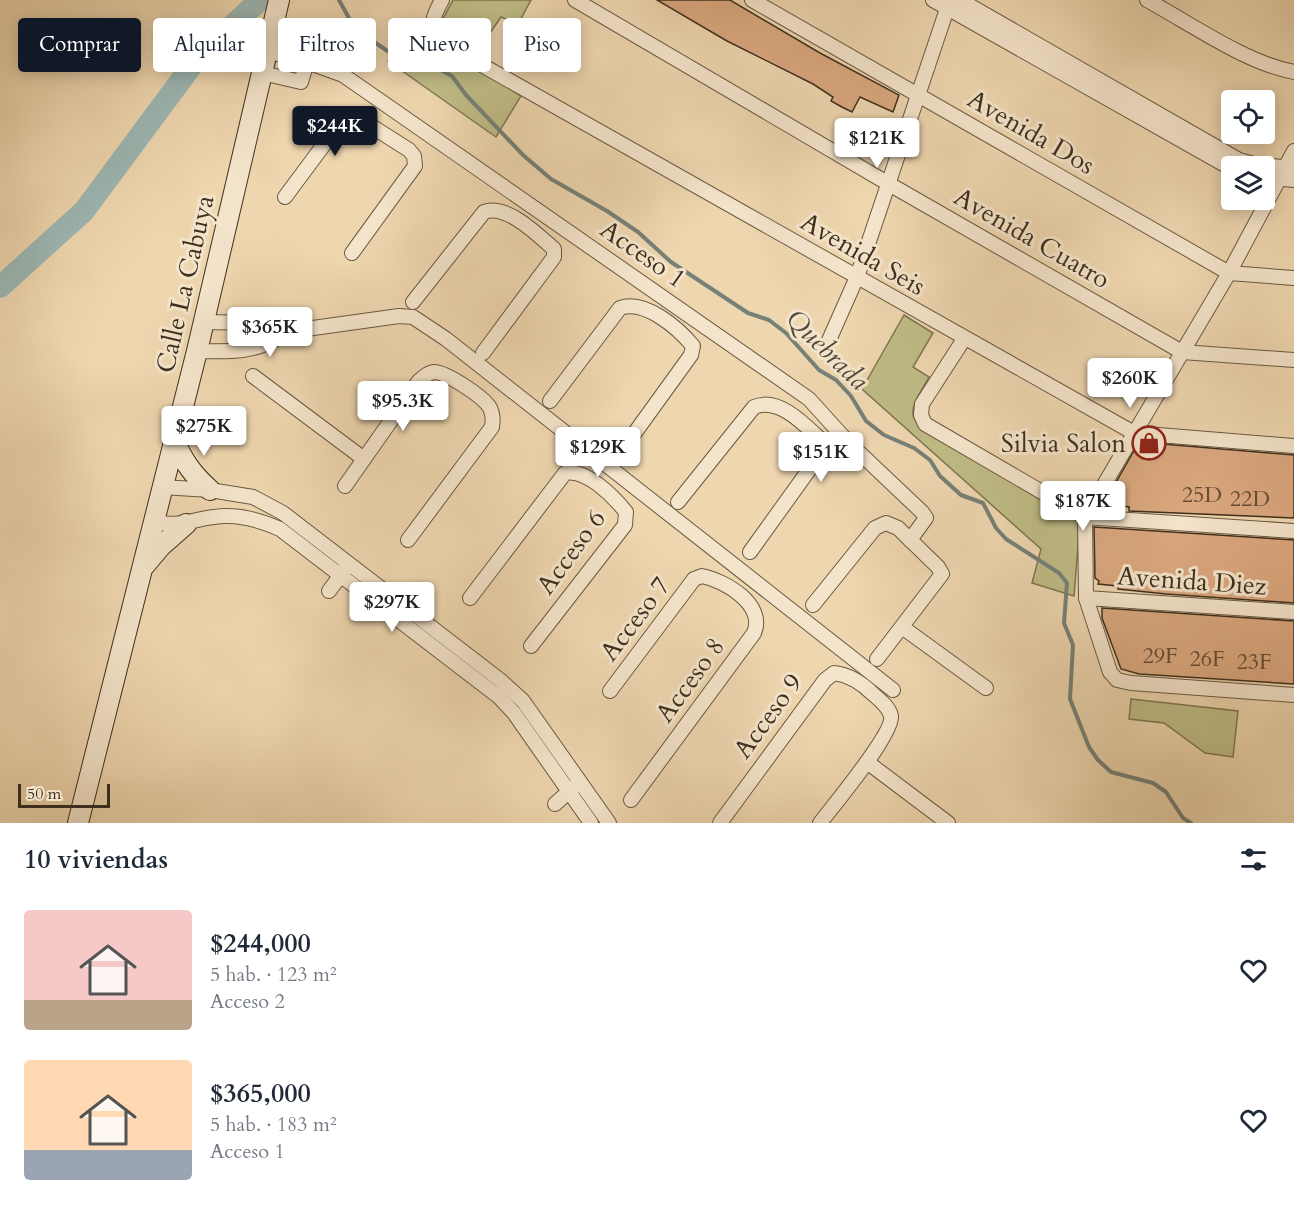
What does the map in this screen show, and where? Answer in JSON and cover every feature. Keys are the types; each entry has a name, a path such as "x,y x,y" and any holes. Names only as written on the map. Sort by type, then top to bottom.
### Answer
{"street":[{"name":"Calle La Cabuya","path":"78,823 197,351 279,0"},
{"name":"Avenida Seis","path":"442,0 432,19 433,32 441,42 1134,433 1294,446"},
{"name":"Avenida Cuatro","path":"575,0 1182,352 1294,360"},
{"name":"Avenida Dos","path":"752,0 1228,273 1294,278"},
{"path":"933,0 948,4 1221,163"},
{"path":"960,0 1239,159 1286,172 1294,180"},
{"path":"1147,0 1254,59 1273,68 1294,72"},
{"path":"826,347 857,277 948,4"},
{"name":"Acceso 1","path":"267,51 278,54"},
{"path":"262,73 301,82 304,72"},
{"name":"Acceso 1","path":"335,72 343,75 405,117 809,399 847,441 922,512 926,518 910,540"},
{"path":"285,197 343,119 357,117 409,150 414,156 415,166 352,253"},
{"path":"389,138 405,117"},
{"path":"1294,151 1286,172 1085,517 1086,598 1110,672 1117,680 1131,683 1294,695"},
{"path":"413,302 484,212 499,210 530,228 554,249 554,257 464,387"},
{"path":"530,228 541,213"},
{"path":"663,319 674,304"},
{"path":"550,401 620,308 636,306 663,319 693,346 691,355 618,456"},
{"path":"197,351 231,351 260,346 284,332 399,316 413,317 482,359 616,471 893,690"},
{"path":"204,322 259,322 284,332"},
{"path":"964,339 922,404 921,415 925,424 1085,517 1294,531"},
{"path":"345,486 418,382 427,374 437,372 448,375 489,406 493,417 492,427 408,540"},
{"path":"253,376 364,459"},
{"path":"796,418 809,399"},
{"path":"678,502 754,408 762,404 771,404 796,418 823,442 824,449 750,552"},
{"path":"174,440 183,460 195,477 210,490"},
{"path":"470,598 564,473 572,471 582,475 602,489 616,471"},
{"path":"162,487 210,490 253,497 284,513 345,569 499,697 514,713 591,823"},
{"name":"Acceso 6","path":"531,646 625,525 626,512 602,489"},
{"path":"153,522 170,525 186,524 222,516 242,516 280,529 345,569 508,687 523,702 609,823"},
{"path":"813,605 875,528 886,523 898,528 938,567 942,574 877,659"},
{"path":"142,569 161,546 186,524"},
{"path":"329,591 345,569"},
{"path":"732,589 745,573"},
{"name":"Acceso 7","path":"610,691 694,579 702,576 708,577 732,589"},
{"name":"Acceso 8","path":"631,800 758,625 753,607 732,589"},
{"name":"Avenida Diez","path":"1086,598 1294,612"},
{"path":"902,627 986,688"},
{"name":"Acceso 9","path":"720,823 825,680 834,672 846,674 869,690"},
{"path":"820,823 867,762 891,725 888,708 869,690 878,677"},
{"path":"867,762 948,823"},
{"path":"555,804 581,782"}],"shaded area":[{"path":"453,0 531,0 521,18 501,17 491,32 491,18 443,18"},
{"path":"404,72 484,72 521,96 496,137"},
{"path":"904,315 933,333 913,367 929,377 914,404 915,420 1080,521 1074,596 1032,583 1041,549 862,389"},
{"path":"1131,699 1238,711 1233,757 1205,753 1164,723 1129,719"}],"building":[{"path":"657,0 730,0 820,53 899,95 893,112 860,97 852,112 831,101 833,97 813,84 727,41"},
{"path":"1139,442 1294,455 1294,518 1129,511 1129,507 1110,504 1107,498"},
{"path":"1094,527 1294,540 1294,603 1166,594 1118,589 1118,586 1098,584 1099,581 1095,578"},
{"path":"1102,608 1294,621 1294,684 1139,674 1121,669 1102,618"}],"waterway":[{"path":"0,287 84,211 199,56 260,0"},
{"name":"Quebrada","path":"339,0 355,29 392,54 433,66 452,76 466,95 523,155 551,179 607,211 638,232 671,262 748,313 769,320 786,333 819,370 836,380 851,396 866,421 884,435 914,448 930,460 940,476 961,495 983,503 996,528 1006,539 1059,573 1067,583 1064,623 1073,645 1070,699 1089,747 1098,760 1111,772 1153,783 1166,792 1183,818 1191,823"}],"place":[{"name":"Silvia Salon","path":"1149,443"}]}
